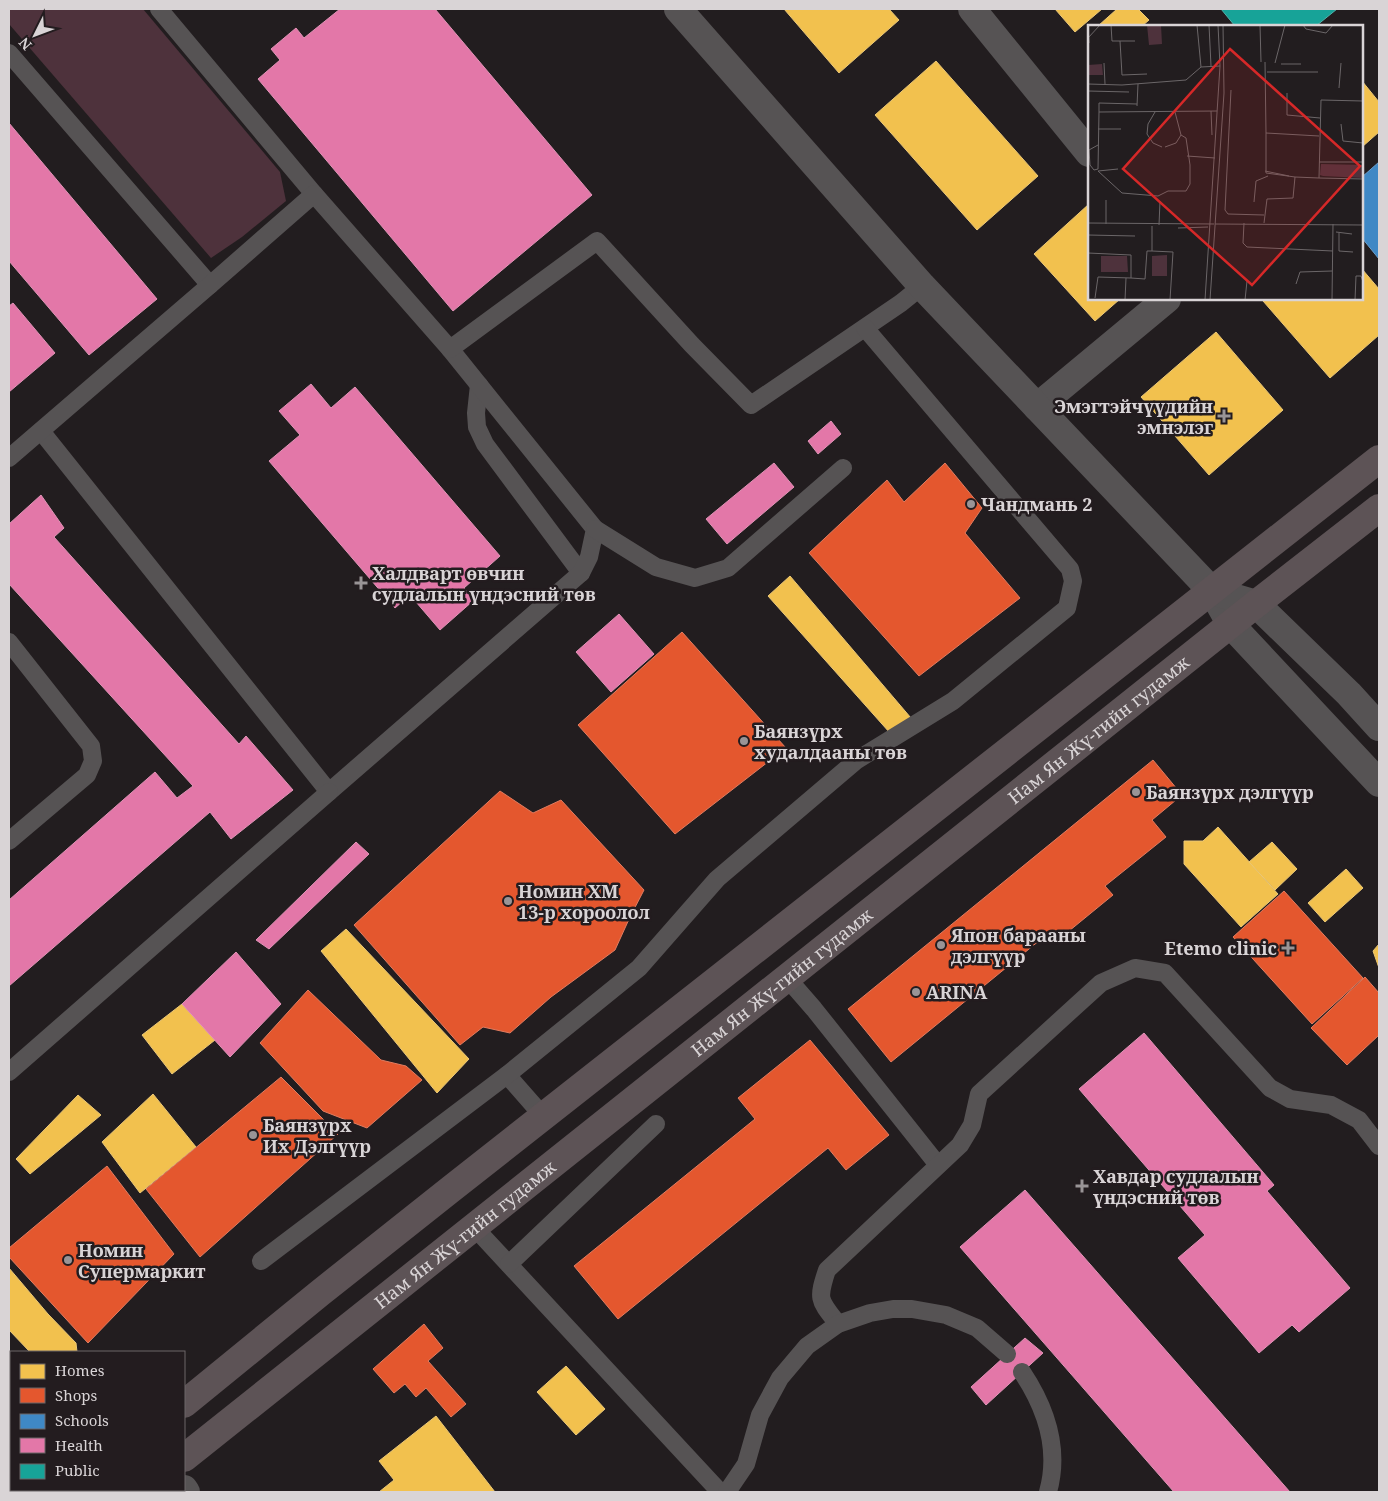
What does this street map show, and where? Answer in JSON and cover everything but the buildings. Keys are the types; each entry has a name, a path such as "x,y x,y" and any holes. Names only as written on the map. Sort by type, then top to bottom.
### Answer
{"main road":[{"path":"185,1403 543,1116 1379,459"},
{"name":"Нам Ян Жү-гийн гудамж","path":"185,1457 1379,508"}],"street":[{"path":"678,9 922,286 1212,591 1231,625 1379,783"},
{"path":"972,9 1088,152"},
{"path":"1037,407 1167,300"},
{"path":"1212,591 1256,604 1349,694 1379,727"}],"lane":[{"path":"159,9 314,194 450,349 595,529 656,568 695,578 728,568 843,468"},
{"path":"9,53 210,286"},
{"path":"9,458 314,194"},
{"path":"450,349 597,241 692,345 751,405 901,303 922,286"},
{"path":"262,1261 507,1075 639,968 717,879 857,760 952,701 1067,608 1074,581 1070,569 865,328"},
{"path":"479,385 476,413 477,427 485,444 581,573"},
{"path":"41,431 329,792"},
{"path":"9,1072 581,573 589,557 595,529"},
{"path":"9,642 91,746 93,761 87,775 9,841"},
{"path":"838,1324 822,1304 821,1288 827,1270 960,1145 972,1125 979,1094 1101,982 1135,968 1165,973 1270,1088 1290,1099 1331,1105 1352,1116 1359,1120 1379,1146"},
{"path":"787,978 814,1009 938,1165"},
{"path":"507,1075 543,1116"},
{"path":"508,1264 656,1124"},
{"path":"474,1227 720,1492"},
{"path":"727,1492 746,1464 760,1415 780,1378 807,1346 838,1324 870,1313 893,1309 912,1309 946,1315 977,1328 1006,1354"},
{"path":"1022,1372 1042,1407 1050,1433 1052,1459 1048,1492"}],"shaded area":[{"path":"9,9 143,9 280,172 286,201 242,237 211,258 9,24"}],"place":[{"name":"Эмэгтэйчүүдийн эмнэлэг","path":"1224,416"},
{"name":"Чандмань 2","path":"971,504"},
{"name":"Халдварт өвчин судлалын үндэсний төв","path":"361,583"},
{"name":"Баянзүрх худалдааны төв","path":"744,741"},
{"name":"Баянзүрх дэлгүүр","path":"1136,792"},
{"name":"Номин ХМ 13-р хороолол","path":"508,901"},
{"name":"Япон барааны дэлгүүр","path":"941,945"},
{"name":"Etemo clinic","path":"1288,948"},
{"name":"ARINA","path":"916,992"},
{"name":"Баянзүрх Их Дэлгүүр","path":"253,1135"},
{"name":"Хавдар судлалын үндэсний төв","path":"1082,1186"},
{"name":"Номин Супермаркит","path":"68,1260"}]}
